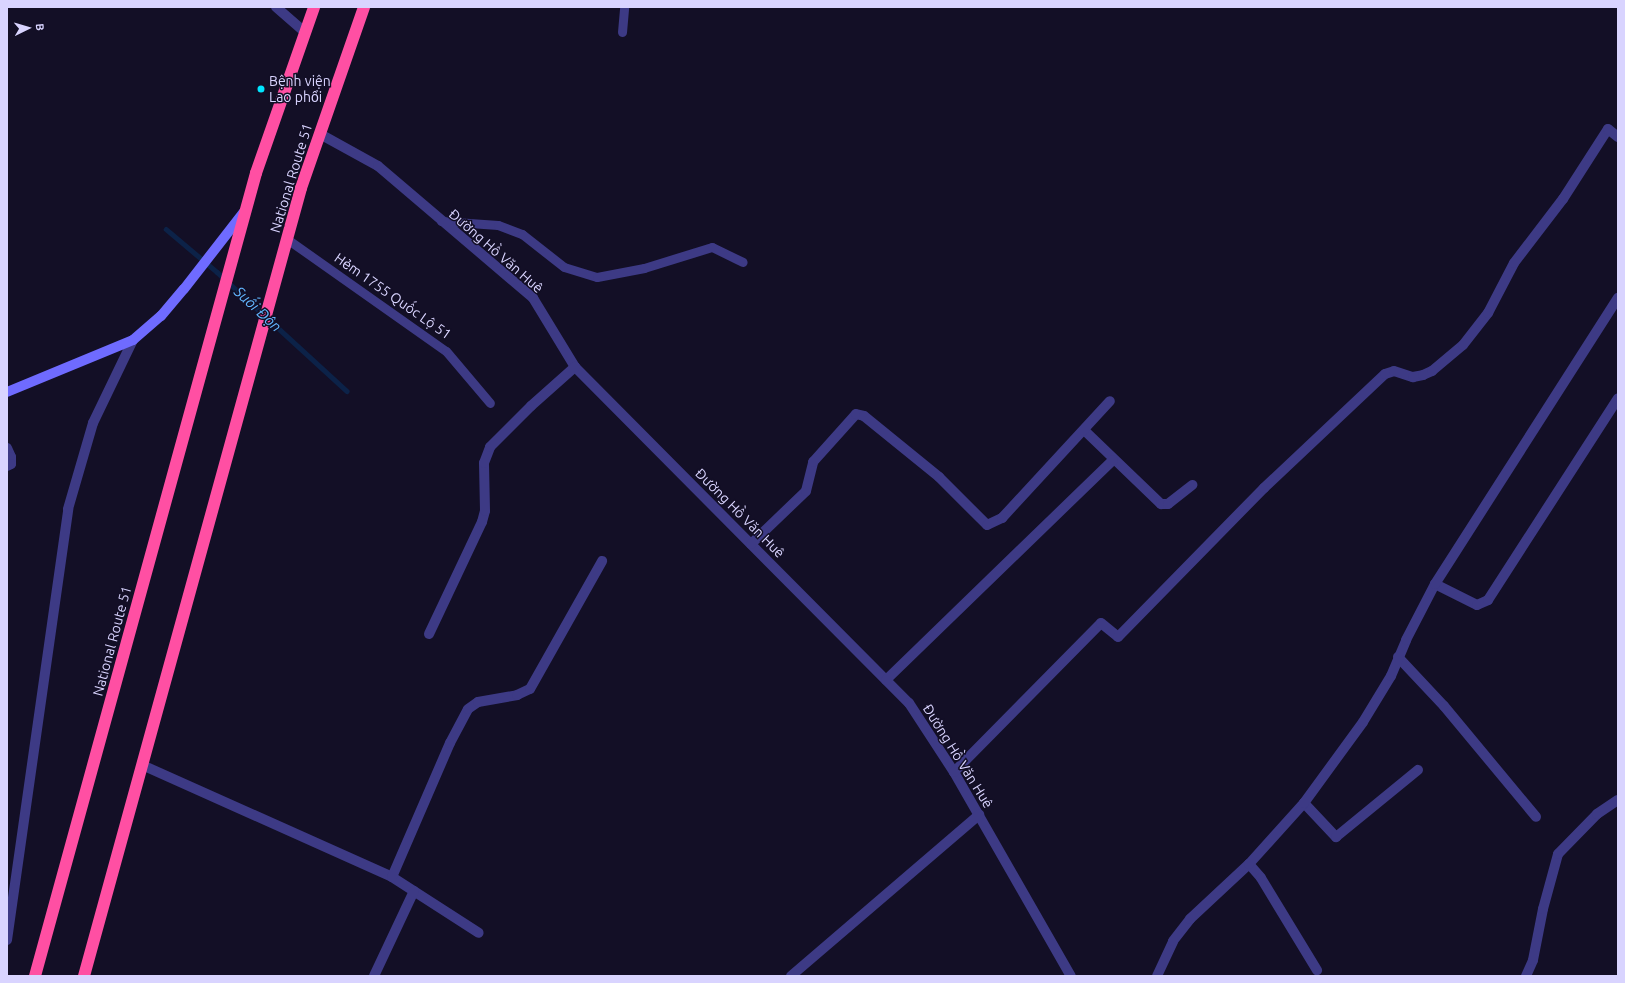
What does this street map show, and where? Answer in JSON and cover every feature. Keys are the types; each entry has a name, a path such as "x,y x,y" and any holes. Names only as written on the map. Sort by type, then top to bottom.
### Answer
{"highway":[{"path":"246,209 314,7"},
{"name":"National Route 51","path":"142,765 287,239 320,134 364,7"},
{"name":"National Route 51","path":"35,976 246,209"},
{"path":"84,976 142,765"}],"street":[{"path":"276,7 305,32"},
{"path":"954,772 1101,623 1118,637 1264,488 1385,374 1394,371 1413,377 1422,375 1432,371 1463,345 1488,313 1514,263 1563,199 1608,129 1618,137"},
{"name":"Đường Hồ Văn Huê","path":"320,134 378,166 533,298 575,367 886,680 921,719 954,772 1071,976"},
{"path":"7,392 133,340 161,316 201,270 218,249 246,209"},
{"path":"1157,976 1173,941 1190,918 1248,864 1304,803 1382,694 1398,657 1435,584 1618,298"},
{"path":"7,940 68,509 93,424 133,340"},
{"path":"429,634 482,522 485,511 484,463 490,447 531,406 575,367"},
{"path":"1435,584 1477,605 1488,600 1618,398"},
{"path":"751,544 806,491 813,462 856,414 864,416 939,477 987,525 1002,518 1110,401"},
{"path":"1084,430 1113,460 1164,505 1192,485"},
{"path":"7,448 11,457 11,464 7,466"},
{"path":"886,680 1113,460"},
{"path":"392,877 450,743 468,709 478,702 517,694 530,689 602,561"},
{"path":"1398,657 1444,706 1536,817"},
{"path":"142,765 392,877 479,933"},
{"path":"1304,803 1336,837 1418,770"},
{"path":"1526,976 1533,960 1543,909 1558,854 1597,814 1618,800"},
{"path":"791,976 979,815"},
{"path":"1248,864 1261,878 1317,970"},
{"path":"374,976 414,891"}],"lane":[{"path":"622,32 624,7"},
{"path":"441,221 498,225 522,234 564,267 597,277 644,268 712,247 742,262"},
{"name":"Hẻm 1755 Quốc Lộ 51","path":"287,239 446,351 490,403"}],"waterway":[{"name":"Suối Độn","path":"166,229 217,272 347,391"}],"place":[{"name":"Bệnh viện Lao phổi","path":"261,89"}]}
